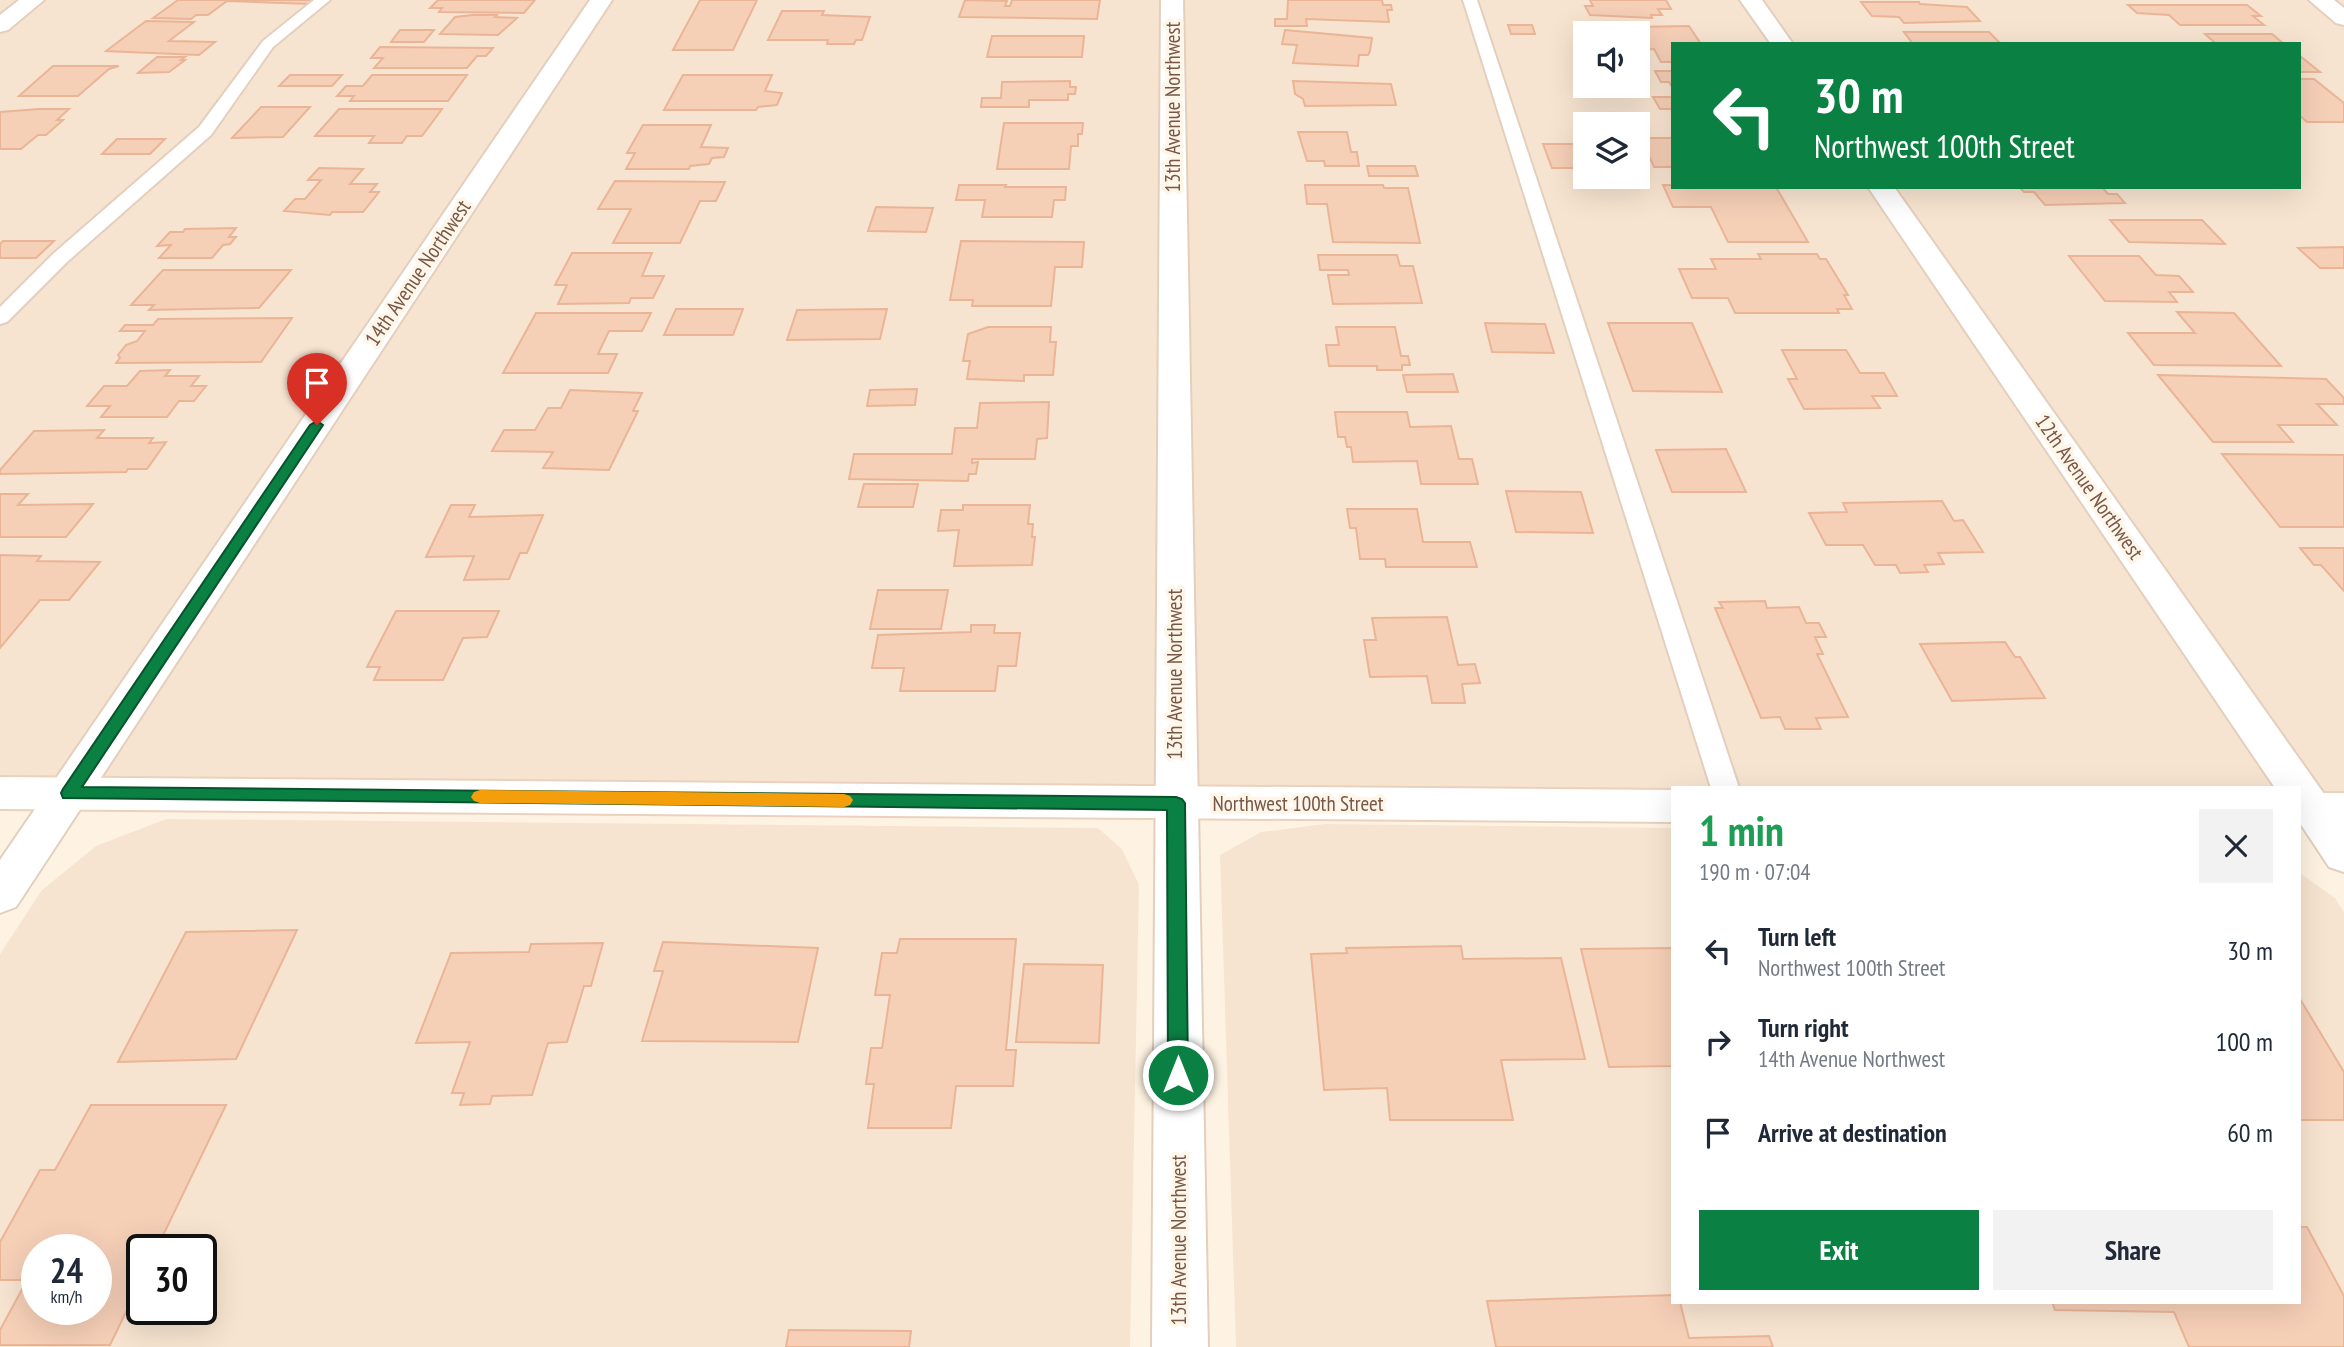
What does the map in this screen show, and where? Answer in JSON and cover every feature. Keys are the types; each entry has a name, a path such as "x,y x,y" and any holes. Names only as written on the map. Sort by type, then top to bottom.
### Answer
{"street":[{"path":"0,25 33,0"},
{"name":"14th Avenue Northwest","path":"0,895 601,0"},
{"name":"13th Avenue Northwest","path":"1172,0 1180,1347"},
{"path":"1751,0 1781,42"},
{"path":"2319,0 2344,18"},
{"name":"12th Avenue Northwest","path":"1882,189 2300,786"},
{"name":"Northwest 100th Street","path":"0,793 1671,806"},
{"name":"12th Avenue Northwest","path":"2310,801 2344,855"}],"lane":[{"path":"0,318 60,258 205,131 268,44 323,0"},
{"path":"1470,0 1724,786"}],"shaded area":[{"path":"0,0 2344,0 2344,806 2301,806 2301,786 1671,786 1671,802 0,793"},
{"path":"166,819 1098,828 1122,849 1139,885 1130,1347 0,1347 0,954 42,890 96,846"},
{"path":"1325,824 1671,828 1671,1304 2301,1304 2301,874 2335,898 2344,912 2344,1347 1236,1347 1220,855 1261,832"}],"building":[{"path":"178,0 315,0 310,4 227,1 208,15 196,15 191,19 153,18"},
{"path":"438,0 535,0 524,13 439,12 442,8 430,8"},
{"path":"700,0 757,0 733,50 673,50"},
{"path":"965,0 1007,1 1005,6 1010,6 1012,0 1100,0 1097,19 959,17"},
{"path":"1288,0 1382,0 1383,5 1391,5 1392,10 1387,10 1389,22 1306,19 1307,26 1275,26 1275,19 1287,19"},
{"path":"1590,0 1666,0 1671,9 1658,9 1662,15 1651,15 1652,18 1590,15 1585,6 1593,6"},
{"path":"1861,2 1919,2 1967,7 1980,21 1904,23 1899,17 1872,16"},
{"path":"2128,5 2247,5 2261,16 2253,16 2264,25 2180,25 2169,15 2137,13"},
{"path":"782,11 824,11 822,15 870,17 862,40 856,40 854,44 827,44 828,40 768,40"},
{"path":"472,15 517,18 498,35 440,34 455,17"},
{"path":"146,21 194,22 169,41 215,42 199,55 106,51"},
{"path":"1508,25 1532,25 1535,34 1511,34"},
{"path":"1689,26 1700,42 1671,42 1671,62 1661,62 1654,49 1650,49 1650,27"},
{"path":"400,30 434,30 424,42 391,42"},
{"path":"1285,30 1372,38 1370,51 1368,55 1359,55 1358,66 1293,63 1297,45 1282,44"},
{"path":"1904,32 1989,32 1999,42 1912,42"},
{"path":"2205,34 2272,34 2282,42 2214,42"},
{"path":"992,36 1084,36 1082,57 987,57"},
{"path":"380,47 493,48 486,56 477,56 467,68 374,68 383,58 371,58"},
{"path":"157,57 185,57 181,60 185,60 169,72 138,73"},
{"path":"2301,57 2320,72 2301,72"},
{"path":"53,66 119,66 109,69 78,96 19,96"},
{"path":"1655,71 1671,71 1671,85 1669,82 1661,82"},
{"path":"290,75 342,75 332,86 279,86"},
{"path":"372,75 467,75 448,101 350,101 354,96 337,96 346,86 363,86"},
{"path":"683,75 772,75 765,91 782,93 777,105 758,107 756,110 664,110"},
{"path":"2301,79 2314,79 2344,103 2344,122 2307,122 2301,117"},
{"path":"1070,81 1070,87 1076,87 1075,94 1068,94 1068,100 1029,100 1029,107 981,107 982,98 1001,98 1002,82"},
{"path":"1293,81 1391,84 1396,105 1305,106 1303,99 1295,94"},
{"path":"1653,97 1671,97 1671,109 1660,109"},
{"path":"261,107 310,107 283,137 232,138"},
{"path":"69,109 57,120 63,120 46,135 38,135 21,149 0,149 0,112"},
{"path":"339,109 442,109 422,136 407,136 402,143 369,143 374,136 315,136"},
{"path":"1004,123 1083,123 1082,134 1078,134 1078,146 1071,146 1069,169 997,169"},
{"path":"643,125 711,125 701,147 728,148 724,157 712,158 709,164 690,166 689,169 626,169 635,153 627,153"},
{"path":"1298,132 1347,132 1351,152 1357,152 1359,166 1325,166 1324,161 1307,161"},
{"path":"1650,138 1671,138 1671,167 1654,167 1650,158"},
{"path":"117,139 165,139 150,154 102,154"},
{"path":"1543,144 1573,144 1573,168 1552,168"},
{"path":"1367,166 1415,166 1418,176 1369,176"},
{"path":"319,168 363,169 350,184 377,184 370,192 379,192 363,212 332,212 330,215 284,211 295,199 305,199 321,180 308,180"},
{"path":"615,181 725,182 716,201 700,201 680,243 613,243 631,209 598,209"},
{"path":"959,185 1066,187 1065,200 1054,200 1052,217 982,217 985,200 956,200"},
{"path":"1305,185 1383,185 1384,188 1408,188 1420,243 1333,242 1327,204 1307,204"},
{"path":"1663,185 1671,185 1671,189 1777,189 1808,242 1728,242 1711,207 1673,207"},
{"path":"2021,189 2104,189 2108,194 2117,194 2125,203 2045,205 2034,192 2024,192"},
{"path":"876,207 933,208 926,232 868,231"},
{"path":"2110,220 2202,220 2225,244 2129,242"},
{"path":"236,228 229,237 236,237 230,244 223,245 212,258 159,258 171,245 157,246 170,232"},
{"path":"3,241 54,241 36,258 0,258 0,244"},
{"path":"961,241 1084,242 1082,267 1055,267 1051,306 972,306 973,300 950,300"},
{"path":"2344,247 2344,268 2320,268 2298,248"},
{"path":"572,253 652,253 642,276 664,276 653,298 631,298 629,303 558,304 567,285 555,285"},
{"path":"1758,254 1817,254 1820,259 1826,259 1848,295 1844,295 1852,309 1837,309 1839,313 1735,313 1728,298 1692,298 1679,269 1716,269 1711,259 1761,259"},
{"path":"1318,255 1397,255 1400,266 1413,266 1422,303 1333,304 1328,275 1349,275 1348,270 1320,270"},
{"path":"2069,256 2139,256 2156,275 2179,276 2193,292 2169,292 2177,302 2105,301"},
{"path":"163,270 291,270 259,308 149,310 154,305 131,305"},
{"path":"676,309 743,309 733,335 664,335"},
{"path":"887,309 880,339 787,340 797,310"},
{"path":"2177,312 2234,313 2281,366 2154,365 2128,333 2195,333"},
{"path":"536,313 651,313 642,331 609,331 598,354 617,354 608,373 503,373"},
{"path":"292,318 261,362 116,363 120,358 118,355 126,345 137,341 145,331 120,331 125,325 153,325 158,319"},
{"path":"1485,323 1545,324 1554,353 1492,352"},
{"path":"1608,323 1692,323 1722,392 1633,391"},
{"path":"988,327 1051,327 1050,342 1056,342 1053,375 1024,375 1024,381 967,379 970,361 963,361 968,334"},
{"path":"1336,327 1395,327 1401,356 1408,356 1410,365 1402,365 1402,370 1377,370 1377,366 1329,366 1326,345 1339,345"},
{"path":"1782,350 1846,350 1860,373 1884,373 1897,396 1872,396 1880,408 1804,409 1788,379 1797,379"},
{"path":"170,370 165,376 199,376 191,386 206,386 194,401 179,401 167,417 101,417 110,406 87,406 104,386 127,386 140,371"},
{"path":"1453,374 1458,392 1407,392 1403,375"},
{"path":"2158,375 2326,379 2344,398 2344,404 2317,404 2337,425 2278,425 2293,442 2213,442"},
{"path":"917,389 915,405 867,406 870,390"},
{"path":"570,390 642,393 633,411 638,411 609,470 543,468 553,452 492,451 504,430 535,430 548,408 561,408"},
{"path":"1049,402 1047,438 1037,439 1035,459 972,459 972,463 978,462 976,474 969,474 968,481 849,479 854,454 952,454 955,428 977,428 980,403"},
{"path":"1335,412 1407,412 1410,427 1451,426 1459,459 1472,459 1478,484 1421,484 1417,461 1353,462 1351,447 1347,447 1345,437 1338,437"},
{"path":"104,430 97,438 153,438 149,443 166,442 147,469 128,469 126,472 0,474 0,470 34,431"},
{"path":"1726,449 1746,492 1672,492 1656,450"},
{"path":"2222,454 2344,455 2344,527 2280,527"},
{"path":"864,484 918,484 913,507 858,507"},
{"path":"1506,491 1581,492 1593,533 1516,532"},
{"path":"0,494 28,494 18,505 93,504 66,537 0,537"},
{"path":"1942,501 1954,521 1963,520 1983,552 1938,553 1944,564 1924,565 1928,572 1900,573 1896,565 1875,565 1863,545 1826,545 1809,513 1847,512 1843,503"},
{"path":"451,505 475,505 469,517 543,515 527,553 520,553 509,579 464,580 474,556 426,557"},
{"path":"963,505 1030,505 1028,524 1033,524 1032,537 1035,537 1032,565 954,566 959,530 938,531 941,510 963,510"},
{"path":"1347,509 1417,509 1423,542 1470,542 1477,567 1386,567 1385,559 1360,559 1356,528 1350,528"},
{"path":"2300,548 2344,548 2344,591 2321,565 2314,565"},
{"path":"0,555 41,556 37,561 100,562 69,600 40,600 0,648"},
{"path":"878,590 948,590 941,629 870,629"},
{"path":"1765,601 1767,608 1799,607 1806,623 1819,623 1826,637 1815,637 1823,654 1817,654 1848,717 1816,718 1821,729 1785,729 1780,717 1761,718 1715,608 1723,608 1719,602"},
{"path":"396,611 499,611 487,637 463,638 443,680 374,680 380,667 367,667"},
{"path":"1447,617 1458,665 1475,664 1480,683 1462,684 1465,703 1432,703 1427,676 1370,677 1364,640 1376,640 1372,618"},
{"path":"971,625 995,625 994,633 1020,633 1016,666 998,666 995,691 900,691 904,668 872,668 878,635 971,632"},
{"path":"2005,642 2015,657 2020,657 2045,698 1952,701 1920,644"},
{"path":"297,930 236,1059 118,1062 186,932"},
{"path":"900,939 1016,939 1006,1050 1016,1050 1013,1086 956,1086 951,1128 868,1128 874,1084 866,1084 871,1048 882,1048 890,995 875,995 882,953 897,953"},
{"path":"663,942 818,948 798,1042 642,1041 663,971 654,971"},
{"path":"603,943 591,986 584,986 567,1042 548,1043 532,1095 492,1096 490,1104 460,1105 464,1093 452,1093 470,1042 416,1043 451,953 529,952 531,944"},
{"path":"1461,946 1463,959 1561,958 1585,1059 1501,1060 1513,1120 1390,1120 1387,1088 1324,1090 1311,954 1347,953 1346,948"},
{"path":"1671,948 1671,1066 1609,1067 1581,949"},
{"path":"1024,964 1103,965 1099,1043 1016,1042"},
{"path":"2301,1001 2344,1072 2344,1120 2301,1120"},
{"path":"91,1105 226,1105 164,1234 126,1234 126,1312 110,1345 0,1345 0,1330 21,1291 21,1325 112,1325 112,1234 21,1234 21,1280 0,1280 0,1242 40,1170 55,1170"},
{"path":"2301,1227 2307,1227 2344,1296 2344,1347 2189,1347 2174,1312 2055,1310 2053,1304 2301,1304"},
{"path":"1671,1295 1671,1304 1680,1304 1689,1338 1769,1336 1773,1347 1496,1347 1487,1301"},
{"path":"789,1330 911,1331 909,1347 786,1347"}],"slow traffic":[{"path":"480,797 844,800"}],"route":[{"path":"317,425 69,793 1176,803 1178,1075"}]}
